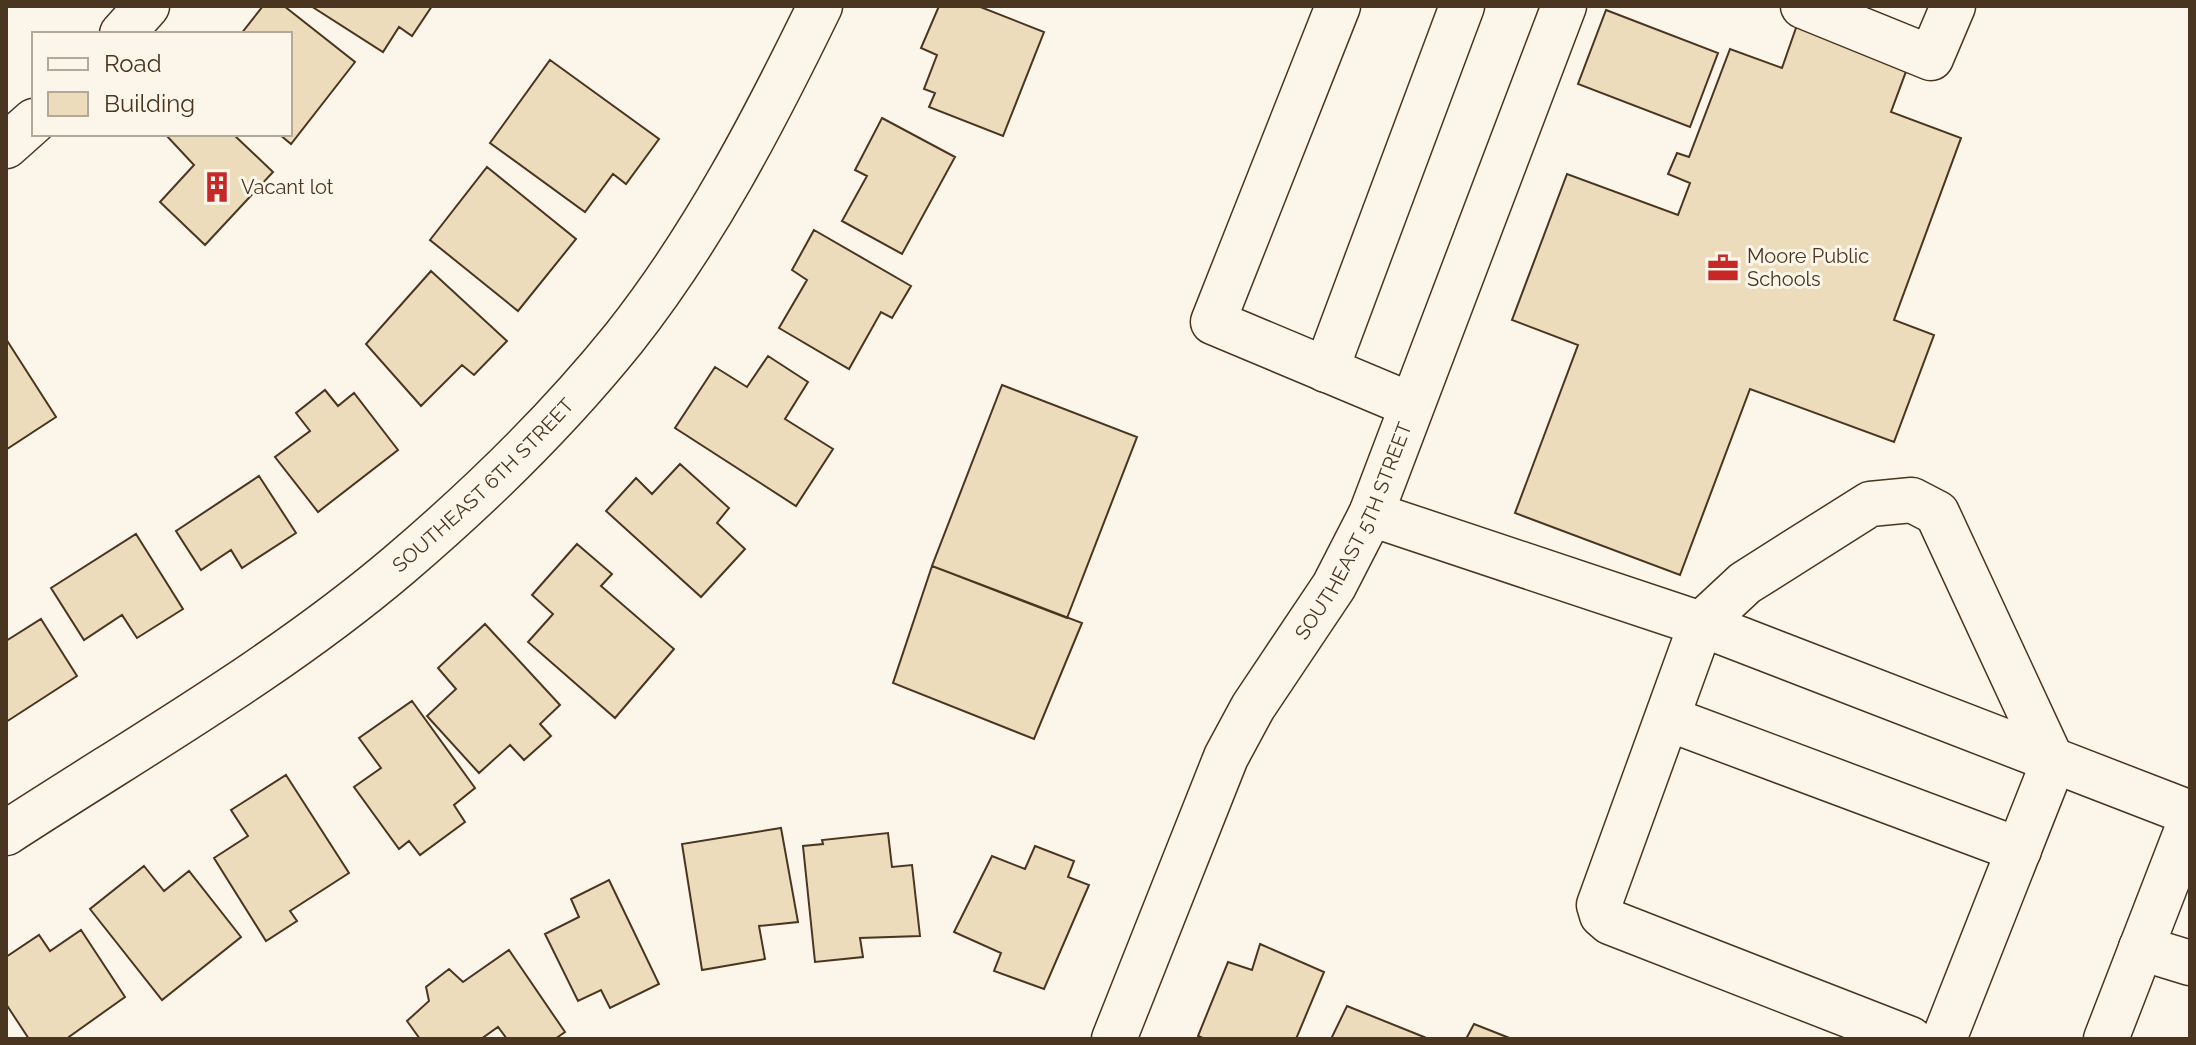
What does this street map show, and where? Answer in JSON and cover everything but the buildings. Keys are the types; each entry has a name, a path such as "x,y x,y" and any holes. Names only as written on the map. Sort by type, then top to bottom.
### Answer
{"street":[{"path":"124,32 147,6"},
{"name":"SOUTHEAST 6TH STREET","path":"6,833 277,657 398,566 549,423 624,337 696,237 773,101 820,6"},
{"path":"1338,6 1213,322 1411,405"},
{"path":"1326,370 1462,6"},
{"name":"SOUTHEAST 5TH STREET","path":"1114,1039 1226,757 1253,707 1334,586 1371,514 1564,6"},
{"path":"1803,6 1931,58 1953,6"},
{"path":"6,146 32,123"},
{"path":"1910,1039 1610,922 1602,915 1599,905 1701,624 1745,583 1870,504 1912,500 1937,513 2053,763 1944,1039"},
{"path":"1371,514 1701,624 2053,763 2190,813"},
{"path":"1669,719 2019,850"},
{"path":"2106,1039 2141,948 2182,867 2190,822"},
{"path":"2141,948 2190,963"}],"place":[{"name":"Vacant lot","path":"217,187"},
{"name":"Moore Public Schools","path":"1723,268"}]}
